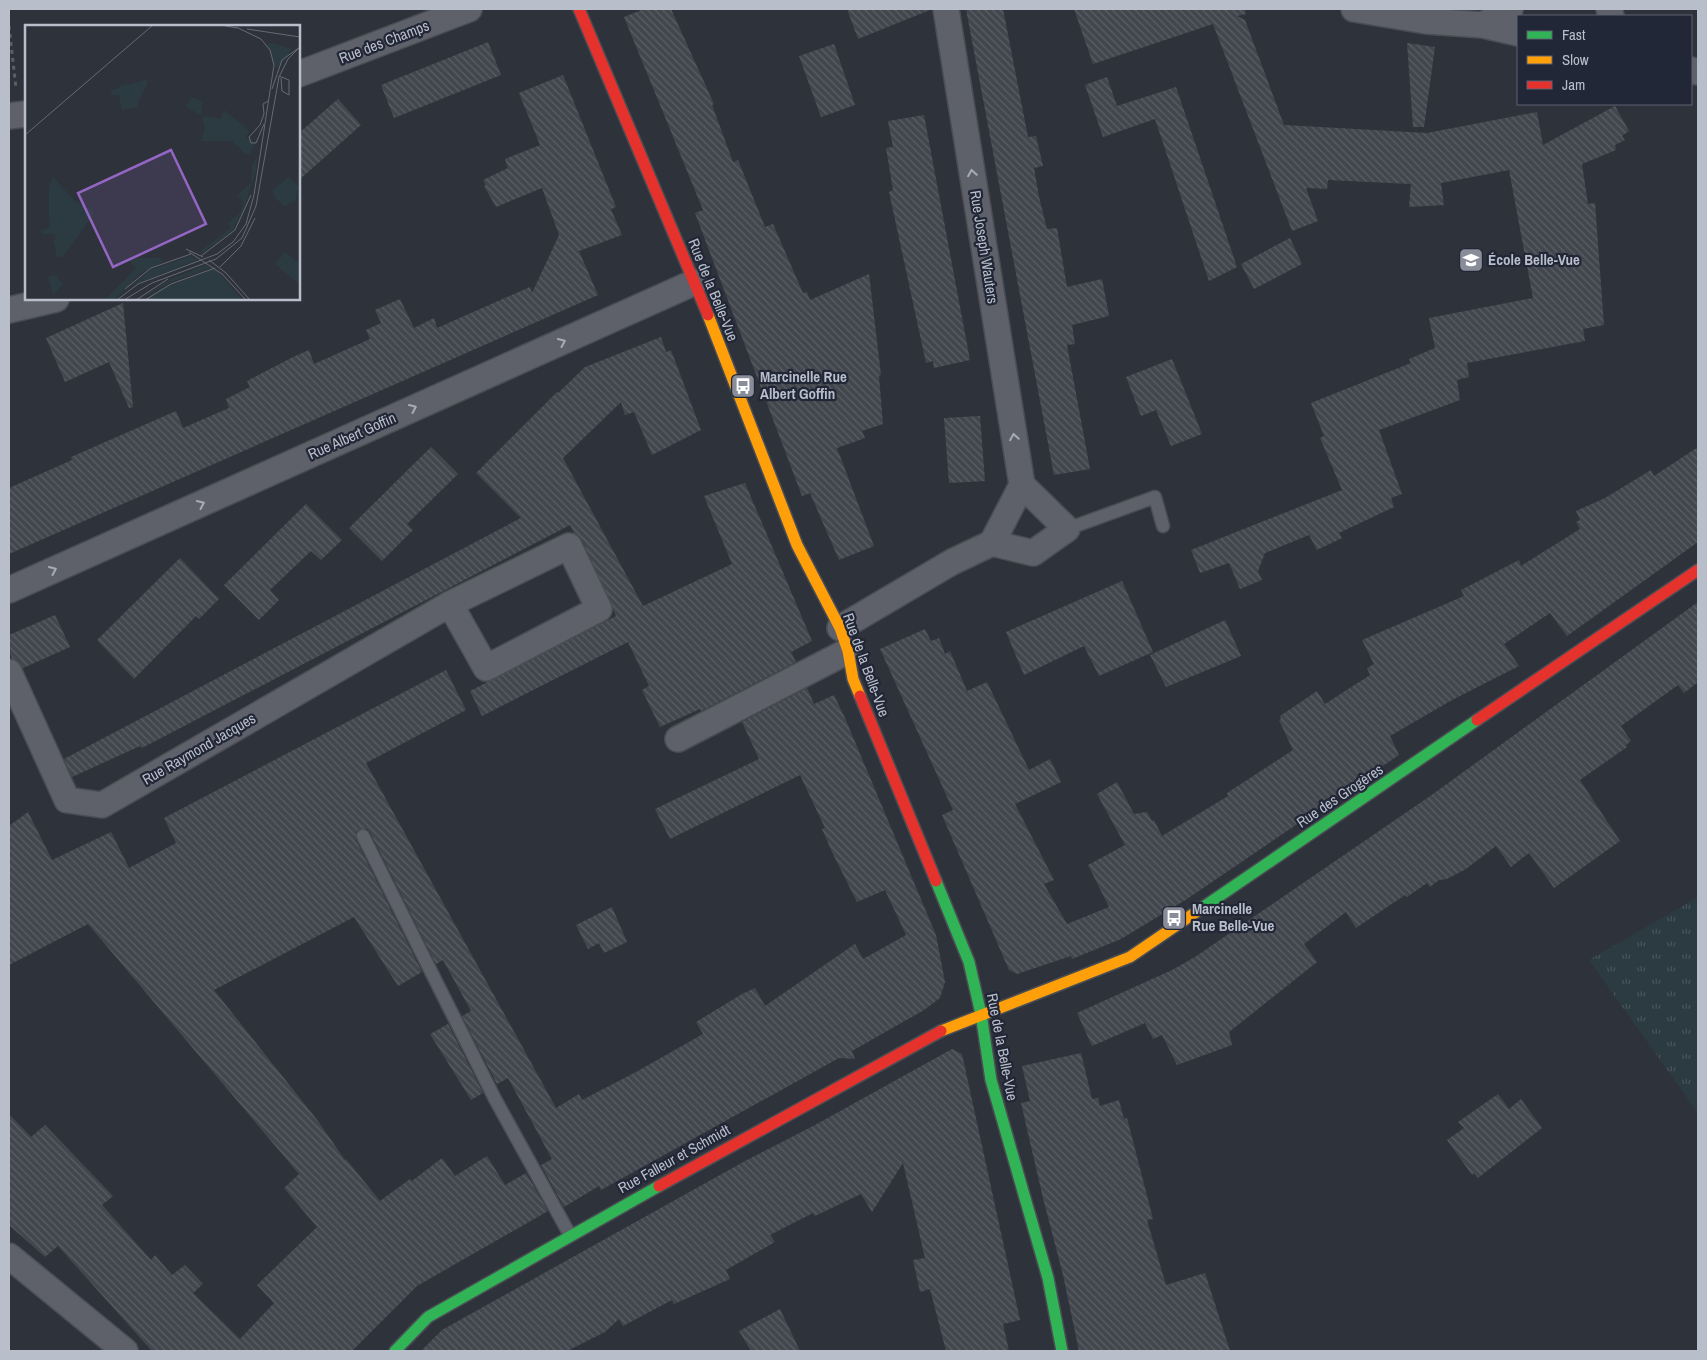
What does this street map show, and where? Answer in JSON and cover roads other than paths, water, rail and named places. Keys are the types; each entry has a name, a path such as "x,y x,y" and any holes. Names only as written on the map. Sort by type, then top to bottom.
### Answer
{"street":[{"name":"Rue des Champs","path":"300,74 469,9"},
{"name":"Rue de la Belle-Vue","path":"579,9 694,282 796,545 844,639 853,679 969,962 981,1014 991,1080 1048,1278 1062,1351"},
{"name":"Rue Joseph Wauters","path":"946,9 1022,485"},
{"path":"1354,9 1426,21 1483,25 1517,33"},
{"path":"1483,25 1510,9"},
{"name":"Rue Albert Goffin","path":"9,590 694,282"},
{"path":"9,310 52,300"},
{"path":"678,739 844,639 952,562 992,543 1022,485 1067,529 1033,553 992,543"},
{"name":"Rue Raymond Jacques","path":"9,672 67,800 102,805 450,604 569,546 599,609 486,668 450,604"},
{"name":"Rue des Grogères","path":"981,1014 1130,956 1698,570"},
{"name":"Rue Falleur et Schmidt","path":"395,1351 428,1316 770,1122 928,1037 981,1014"},
{"path":"9,1256 125,1351"}],"lane":[{"path":"1067,529 1155,497 1163,526"},
{"path":"363,836 494,1100 570,1235"}],"place":[{"name":"École Belle-Vue","path":"1471,260"},
{"name":"Marcinelle Rue Albert Goffin","path":"743,386"},
{"name":"Marcinelle Rue Belle-Vue","path":"1174,918"}]}
